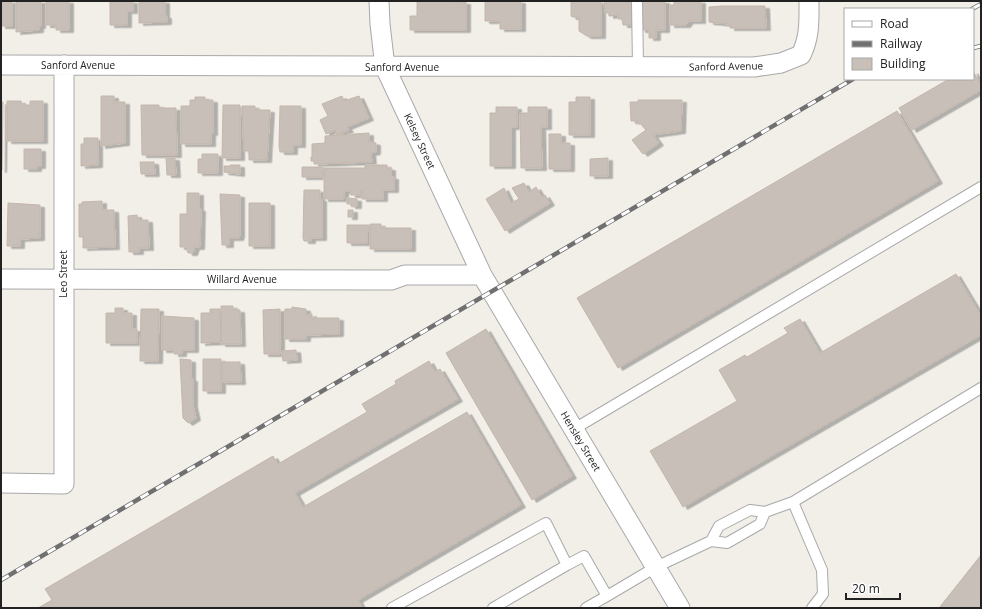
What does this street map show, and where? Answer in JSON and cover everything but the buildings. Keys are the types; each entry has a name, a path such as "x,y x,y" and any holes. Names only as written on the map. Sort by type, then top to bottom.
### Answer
{"street":[{"name":"Kelsey Street","path":"379,1 385,67 482,275"},
{"name":"Sanford Avenue","path":"1,65 754,67 781,63 801,55 807,43 809,31 809,1"},
{"name":"Leo Street","path":"1,483 64,484 64,65"},
{"name":"Willard Avenue","path":"1,279 391,280 405,275 482,275"},
{"name":"Hensley Street","path":"482,275 680,608"}],"lane":[{"path":"637,1 638,67"},
{"path":"574,428 981,187"},
{"path":"711,541 719,526 750,510 765,512 793,502 981,388"},
{"path":"793,502 822,570 823,594 812,608"},
{"path":"586,608 656,567 711,541 727,542 760,524 765,512"},
{"path":"392,608 546,523 567,564"},
{"path":"492,608 567,564 584,556 607,596"}],"railway":[{"path":"974,8 981,4"},
{"path":"974,48 981,46"},
{"path":"1,580 851,80"}]}
